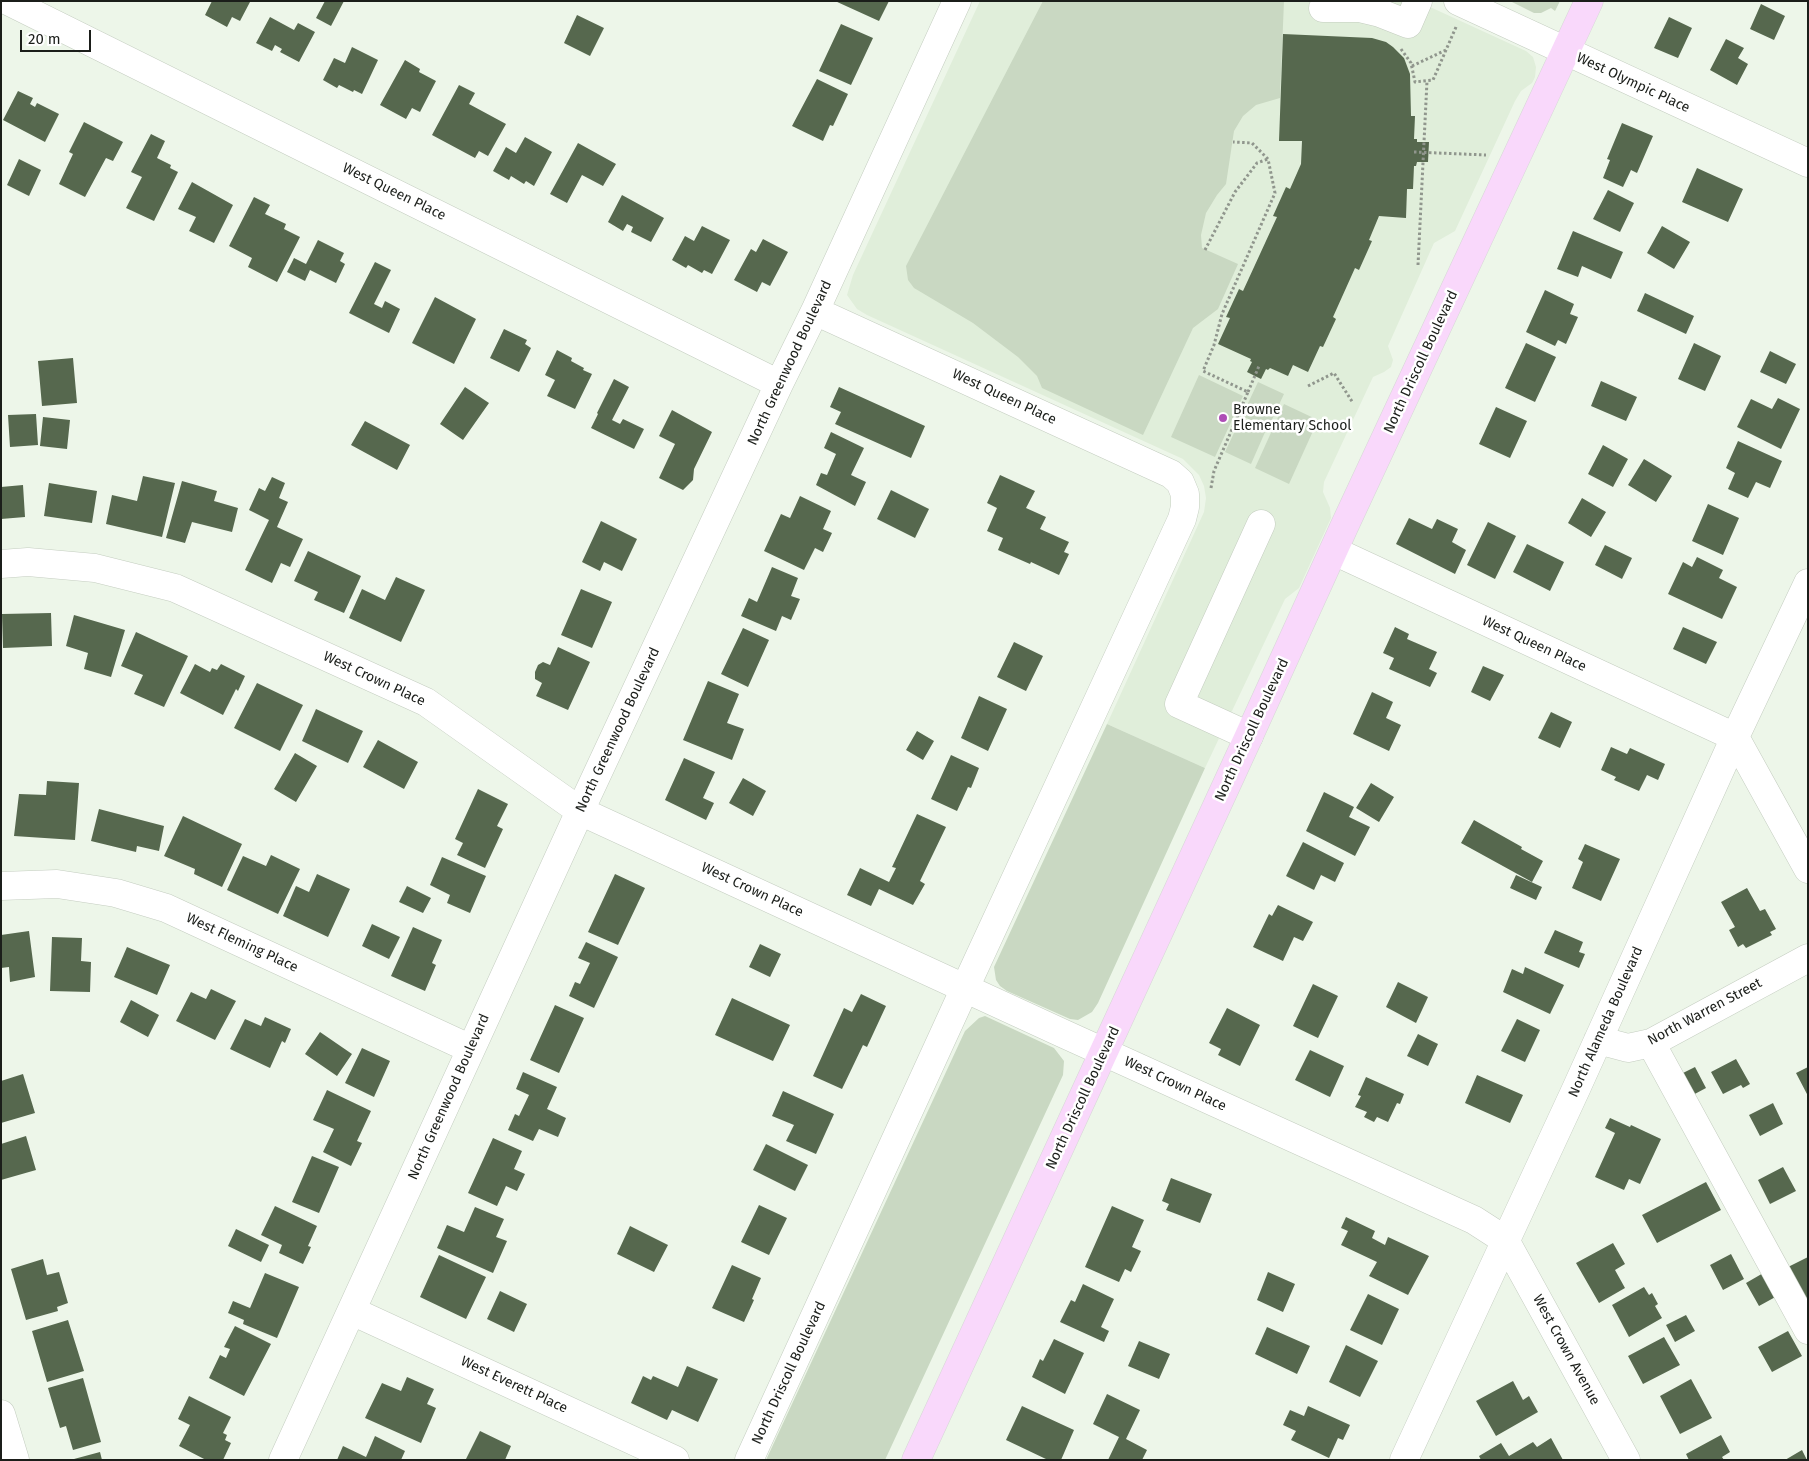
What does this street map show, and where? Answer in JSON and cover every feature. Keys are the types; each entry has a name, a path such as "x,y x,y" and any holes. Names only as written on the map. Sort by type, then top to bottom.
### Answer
{"main road":[{"name":"North Driscoll Boulevard","path":"916,1460 1589,1"}],"street":[{"name":"West Queen Place","path":"8,1 779,384"},
{"name":"North Greenwood Boulevard","path":"283,1460 580,811 779,384 815,311 957,1"},
{"path":"1323,8 1359,8 1380,13 1408,24 1418,1"},
{"name":"West Olympic Place","path":"1458,1 1565,52 1808,162"},
{"name":"West Queen Place","path":"815,311 1171,474 1197,495"},
{"name":"North Driscoll Boulevard","path":"749,1460 1182,519 1185,507 1197,495"},
{"path":"1250,736 1179,704 1261,524"},
{"name":"West Queen Place","path":"1334,551 1735,737"},
{"name":"West Crown Place","path":"1,564 28,562 95,568 175,588 426,702 580,811 1474,1220 1506,1240"},
{"name":"North Alameda Boulevard","path":"1404,1460 1598,1040 1735,737 1808,583"},
{"path":"1735,737 1808,869"},
{"name":"West Fleming Place","path":"1,886 57,884 116,893 166,908 471,1049"},
{"name":"North Warren Street","path":"1598,1040 1628,1048 1651,1043 1808,958"},
{"path":"1651,1043 1808,1330"},
{"name":"West Crown Avenue","path":"1506,1240 1626,1460"},
{"name":"West Everett Place","path":"352,1310 676,1460"},
{"path":"1,1414 15,1460"}],"path":[{"path":"1412,66 1446,50"},
{"path":"1418,265 1422,152 1427,81"},
{"path":"1233,142 1252,143 1268,158 1275,193 1222,314 1214,345 1203,371 1248,392"},
{"path":"1414,152 1486,155"},
{"path":"1205,250 1234,192 1257,163 1268,158"},
{"path":"1197,495 1214,471 1259,366"},
{"path":"1308,386 1334,373 1354,404"}],"shaded area":[{"name":"Browne Elementary School","path":"980,1 1417,1 1526,51 1533,57 1536,67 1532,83 1521,91 1515,101 1455,231 1434,243 1388,346 1393,360 1391,367 1373,377 1324,482 1323,492 1330,508 1331,518 1299,588 1285,599 1205,768 1107,724 1204,512 1206,498 1204,486 1199,475 1183,459 867,315 857,309 847,295 853,275"},
{"path":"1043,1 1284,1 1280,98 1256,105 1243,116 1234,131 1226,184 1206,213 1201,235 1202,248 1238,264 1218,309 1193,328 1143,435 1042,388 1037,376 1018,357 973,323 914,288 908,280 906,266"},
{"path":"1510,1 1560,1 1555,11 1551,8 1541,13 1534,13"},
{"path":"1199,375 1243,396 1215,457 1171,437"},
{"path":"1258,382 1284,394 1268,428 1242,416"},
{"path":"1284,404 1318,420 1289,484 1255,468"},
{"path":"1241,418 1266,430 1251,464 1225,452"},
{"path":"1107,724 1205,768 1098,1003 1092,1012 1078,1020 1070,1019 1007,991 996,980 994,967"},
{"path":"985,1016 1054,1048 1064,1061 1063,1075 885,1460 766,1460 965,1031 979,1018"}],"building":[{"path":"212,1 250,2 240,21 232,17 227,27 205,15"},
{"path":"325,1 344,1 331,26 316,18"},
{"path":"835,1 889,1 879,21"},
{"path":"1761,4 1785,16 1774,40 1750,29"},
{"path":"577,15 604,28 590,56 564,43"},
{"path":"270,17 294,30 298,23 315,32 299,62 280,52 282,49 275,45 272,51 256,43"},
{"path":"1669,17 1692,28 1678,58 1654,48"},
{"path":"841,24 873,38 851,85 819,71"},
{"path":"1283,34 1372,38 1386,42 1393,47 1404,58 1410,74 1411,116 1415,116 1414,139 1417,139 1417,142 1429,142 1428,162 1417,162 1416,166 1414,166 1413,189 1407,189 1406,218 1379,216 1369,240 1372,241 1359,270 1355,268 1333,317 1336,319 1323,347 1320,346 1308,372 1293,365 1288,376 1270,368 1266,369 1261,379 1247,372 1252,362 1250,361 1251,359 1218,344 1230,318 1226,317 1239,289 1243,291 1277,217 1273,216 1286,187 1290,189 1301,164 1302,141 1279,141"},
{"path":"1726,39 1744,48 1738,58 1748,64 1737,85 1710,70"},
{"path":"352,47 378,60 362,94 339,85 337,88 323,80 334,58 345,63"},
{"path":"405,60 420,69 419,72 436,81 420,112 412,108 406,119 380,105"},
{"path":"817,79 848,94 833,126 830,125 823,141 792,126"},
{"path":"459,85 475,93 469,104 506,124 488,156 479,151 475,158 432,135"},
{"path":"18,91 33,98 30,104 35,107 37,103 59,114 45,142 3,120"},
{"path":"84,122 123,142 113,161 106,158 85,197 59,184 73,154 69,152"},
{"path":"1622,123 1653,136 1637,173 1631,170 1623,187 1603,178 1610,160 1607,159"},
{"path":"151,134 165,141 157,158 171,165 170,168 178,172 154,221 126,208 142,177 131,172"},
{"path":"525,137 552,152 534,186 526,181 524,184 511,176 509,180 493,171 506,147 516,153"},
{"path":"578,143 616,164 603,186 582,175 567,203 550,194"},
{"path":"19,159 41,170 29,196 7,185"},
{"path":"1697,168 1743,189 1728,222 1682,202"},
{"path":"192,182 233,205 214,243 189,231 196,217 178,209"},
{"path":"1608,190 1634,203 1620,232 1593,219"},
{"path":"622,195 664,218 651,242 631,232 633,227 627,224 623,231 608,222"},
{"path":"254,197 270,205 265,214 286,224 284,229 300,237 277,282 248,267 252,258 229,246"},
{"path":"702,226 730,240 712,274 704,270 702,273 688,265 686,268 672,260 685,236 694,241"},
{"path":"1662,226 1690,242 1674,269 1647,253"},
{"path":"1573,231 1623,252 1611,279 1582,266 1578,277 1557,269"},
{"path":"763,239 788,252 770,286 762,282 757,292 734,280 751,249 756,252"},
{"path":"318,240 344,253 340,261 345,264 336,283 310,270 305,281 287,272 294,258 306,264"},
{"path":"375,262 391,270 374,304 382,308 385,301 400,309 389,333 349,313"},
{"path":"1545,290 1574,304 1570,314 1578,317 1566,344 1558,340 1555,346 1526,332"},
{"path":"1645,293 1694,316 1686,334 1637,311"},
{"path":"435,297 476,319 454,364 412,343"},
{"path":"504,329 527,340 525,344 531,348 519,372 490,358"},
{"path":"1526,343 1556,357 1535,402 1505,388"},
{"path":"1694,343 1721,356 1705,391 1678,379"},
{"path":"557,350 572,358 571,361 592,374 575,409 547,396 555,380 545,375"},
{"path":"1770,351 1796,364 1786,384 1760,372"},
{"path":"73,358 77,403 42,406 38,361"},
{"path":"614,379 629,387 612,420 620,424 623,419 644,429 634,449 591,428"},
{"path":"1601,381 1637,397 1626,421 1591,406"},
{"path":"465,387 489,403 463,440 440,424"},
{"path":"839,387 925,426 911,458 835,424 841,412 830,407"},
{"path":"1778,398 1800,409 1781,449 1737,427 1751,399 1772,409"},
{"path":"1496,407 1527,421 1510,458 1479,444"},
{"path":"672,410 712,432 694,469 693,480 683,490 659,478 675,444 659,436"},
{"path":"36,414 38,445 10,447 8,415"},
{"path":"43,417 70,420 67,449 40,446"},
{"path":"365,421 410,445 397,470 351,445"},
{"path":"831,432 864,448 851,475 866,482 855,506 816,485 821,473 827,475 836,454 824,448"},
{"path":"1738,441 1782,461 1770,488 1756,482 1748,498 1728,489 1735,473 1726,468"},
{"path":"1603,445 1628,459 1613,487 1588,474"},
{"path":"1644,459 1672,476 1656,502 1628,485"},
{"path":"1000,475 1035,491 1026,508 1046,517 1040,529 1069,542 1064,552 1069,554 1059,575 998,550 1003,538 987,531 997,508 987,503"},
{"path":"143,476 175,483 162,537 106,524 112,495 137,501"},
{"path":"272,477 285,483 279,498 288,502 277,527 303,539 290,567 281,563 272,583 245,570 269,520 249,510 259,488 265,491"},
{"path":"182,481 217,491 214,501 238,508 232,532 192,522 185,543 166,538"},
{"path":"49,483 97,491 92,523 44,516"},
{"path":"23,485 25,517 1,519 1,487"},
{"path":"891,490 929,509 915,538 877,519"},
{"path":"800,496 831,511 823,529 832,533 823,552 815,548 804,570 764,551 781,514 790,518"},
{"path":"1582,498 1606,512 1591,537 1568,523"},
{"path":"1708,504 1739,518 1723,555 1692,541"},
{"path":"1409,518 1432,529 1437,519 1458,529 1452,542 1466,550 1455,574 1396,544"},
{"path":"601,521 637,539 622,571 604,562 600,571 582,562"},
{"path":"1488,522 1516,536 1495,579 1467,565"},
{"path":"1527,544 1564,562 1550,591 1513,572"},
{"path":"1605,545 1632,558 1622,579 1595,565"},
{"path":"308,551 361,576 344,613 314,600 318,592 294,581"},
{"path":"1697,557 1723,570 1719,578 1737,587 1722,619 1668,594 1683,562 1692,567"},
{"path":"772,567 798,578 791,596 800,599 791,620 782,616 776,631 741,616 749,598 757,602"},
{"path":"396,577 425,590 401,642 349,618 362,589 385,600"},
{"path":"581,589 612,602 592,648 561,635"},
{"path":"51,613 52,646 3,648 2,614"},
{"path":"74,615 125,630 111,677 84,669 88,653 66,646"},
{"path":"1395,627 1409,634 1407,639 1437,652 1429,669 1437,673 1430,687 1389,669 1394,658 1383,653"},
{"path":"1683,627 1717,642 1706,664 1673,649"},
{"path":"743,628 769,640 748,687 721,674"},
{"path":"136,632 188,656 164,707 134,694 143,675 121,666"},
{"path":"1014,642 1043,656 1026,691 997,677"},
{"path":"558,647 590,662 568,710 536,696 542,683 535,679 538,665 543,662 550,665"},
{"path":"195,664 210,672 212,668 217,670 221,664 245,676 223,715 180,693"},
{"path":"1483,666 1504,675 1490,701 1471,692"},
{"path":"708,681 739,694 727,723 744,729 732,760 683,740"},
{"path":"257,683 303,705 280,751 234,728"},
{"path":"1372,692 1393,702 1386,718 1401,725 1389,751 1353,734"},
{"path":"979,696 1007,709 988,751 961,738"},
{"path":"316,709 363,731 348,763 302,741"},
{"path":"1551,712 1572,722 1560,748 1538,738"},
{"path":"917,731 934,741 923,760 906,750"},
{"path":"378,740 418,762 404,789 363,767"},
{"path":"1611,747 1627,754 1630,748 1665,764 1658,780 1647,775 1639,791 1614,780 1616,777 1601,770"},
{"path":"295,753 317,766 296,802 274,789"},
{"path":"951,755 979,768 971,788 968,787 957,811 931,799"},
{"path":"684,758 715,772 703,798 714,803 706,820 665,800"},
{"path":"743,778 766,791 753,816 729,803"},
{"path":"47,781 79,783 75,840 14,836 19,794 46,795"},
{"path":"1371,783 1394,797 1379,822 1356,808"},
{"path":"478,789 508,804 497,826 503,829 485,868 457,855 463,843 455,839"},
{"path":"1324,792 1354,807 1349,817 1370,827 1355,856 1306,831"},
{"path":"99,809 164,826 159,851 137,846 136,852 91,841"},
{"path":"917,814 946,827 920,881 925,884 913,905 879,889 871,906 847,895 860,868 889,882 896,868 892,867"},
{"path":"183,816 242,844 222,887 194,874 195,869 164,856"},
{"path":"1474,820 1543,861 1532,882 1461,843"},
{"path":"1303,842 1344,863 1335,882 1321,875 1314,890 1286,876"},
{"path":"1585,844 1620,859 1601,901 1572,888 1583,862 1578,859"},
{"path":"271,855 300,869 278,914 227,890 243,856 266,866"},
{"path":"442,857 486,876 470,913 447,903 450,895 430,885"},
{"path":"317,874 350,889 328,937 283,916 296,886 309,892"},
{"path":"615,874 645,888 618,945 588,932"},
{"path":"1516,875 1542,887 1536,900 1510,888"},
{"path":"407,886 431,898 423,913 399,902"},
{"path":"1747,888 1760,911 1765,909 1776,929 1770,932 1772,935 1746,948 1743,944 1738,947 1729,930 1735,927 1721,902"},
{"path":"1278,905 1313,922 1303,941 1294,937 1283,961 1253,947 1269,914 1272,916"},
{"path":"372,924 400,937 389,959 362,946"},
{"path":"413,927 442,940 432,963 436,965 425,991 391,976"},
{"path":"1555,930 1583,942 1579,952 1585,954 1579,968 1544,953"},
{"path":"29,931 35,977 10,982 9,967 1,968 1,935"},
{"path":"52,937 82,938 81,961 91,962 90,992 50,991"},
{"path":"586,942 618,957 594,1008 569,996 575,982 580,984 590,963 578,958"},
{"path":"760,944 781,954 770,977 749,967"},
{"path":"127,947 170,965 157,995 114,977"},
{"path":"1525,967 1564,985 1550,1014 1503,992 1512,969 1523,974"},
{"path":"1398,982 1428,997 1416,1023 1386,1007"},
{"path":"1313,984 1338,996 1318,1038 1293,1026"},
{"path":"211,989 236,1001 215,1040 176,1021 191,992 206,999"},
{"path":"861,994 886,1006 867,1047 863,1045 842,1089 813,1076 844,1008 852,1012"},
{"path":"732,998 790,1025 773,1061 715,1035"},
{"path":"131,1000 159,1015 148,1037 120,1022"},
{"path":"555,1005 584,1018 559,1073 530,1060"},
{"path":"1227,1008 1260,1025 1240,1066 1218,1055 1221,1049 1209,1043"},
{"path":"265,1017 291,1029 285,1043 282,1041 270,1068 230,1049 245,1019 261,1026"},
{"path":"1517,1019 1540,1030 1525,1062 1501,1051"},
{"path":"320,1032 352,1054 337,1076 305,1054"},
{"path":"1418,1034 1438,1044 1428,1066 1407,1056"},
{"path":"362,1048 390,1061 374,1097 345,1083"},
{"path":"1310,1050 1344,1066 1330,1097 1295,1080"},
{"path":"1736,1059 1750,1084 1743,1088 1741,1085 1723,1094 1711,1072"},
{"path":"1695,1067 1706,1088 1691,1096 1679,1075"},
{"path":"1808,1067 1808,1096 1796,1073"},
{"path":"523,1072 557,1087 547,1109 566,1118 558,1137 539,1129 533,1141 508,1130 515,1114 519,1116 529,1095 516,1089"},
{"path":"23,1074 35,1113 1,1123 1,1081"},
{"path":"1477,1075 1523,1095 1510,1123 1465,1103"},
{"path":"1366,1077 1404,1094 1400,1104 1397,1103 1388,1122 1377,1117 1374,1122 1364,1117 1367,1112 1355,1107 1361,1096 1358,1095"},
{"path":"327,1090 371,1111 357,1141 362,1143 351,1166 323,1152 334,1129 313,1120"},
{"path":"783,1091 834,1114 816,1154 786,1141 794,1125 772,1116"},
{"path":"1773,1103 1783,1124 1760,1136 1749,1115"},
{"path":"1610,1118 1630,1127 1631,1125 1661,1139 1640,1184 1629,1179 1624,1190 1595,1177 1615,1133 1605,1128"},
{"path":"26,1136 36,1170 1,1180 1,1144"},
{"path":"493,1138 522,1151 514,1169 525,1174 517,1191 506,1186 497,1206 468,1193"},
{"path":"766,1144 808,1165 795,1191 753,1170"},
{"path":"312,1156 339,1167 319,1213 292,1202"},
{"path":"1783,1167 1796,1191 1770,1204 1758,1180"},
{"path":"1171,1178 1212,1194 1200,1223 1166,1210 1169,1204 1162,1201"},
{"path":"1706,1182 1721,1210 1657,1243 1642,1215"},
{"path":"759,1205 787,1218 769,1255 741,1242"},
{"path":"275,1206 317,1226 308,1246 311,1247 303,1264 279,1253 282,1245 261,1235"},
{"path":"1112,1206 1144,1220 1132,1247 1141,1251 1131,1272 1125,1269 1119,1282 1085,1267"},
{"path":"475,1207 504,1219 496,1237 507,1241 493,1273 437,1248 447,1225 464,1232"},
{"path":"1346,1217 1375,1231 1372,1238 1385,1245 1388,1237 1429,1256 1408,1295 1369,1276 1377,1262 1341,1245 1348,1231 1341,1228"},
{"path":"630,1226 668,1245 654,1272 617,1254"},
{"path":"236,1229 269,1245 261,1262 228,1246"},
{"path":"1613,1243 1625,1264 1615,1270 1625,1288 1599,1303 1576,1263"},
{"path":"1731,1254 1744,1279 1723,1290 1710,1265"},
{"path":"439,1255 486,1277 466,1319 420,1297"},
{"path":"1808,1257 1808,1307 1784,1269"},
{"path":"43,1259 47,1275 59,1272 68,1303 57,1307 58,1311 26,1320 11,1269"},
{"path":"732,1265 761,1278 744,1322 712,1308"},
{"path":"1268,1272 1295,1284 1283,1312 1257,1300"},
{"path":"1765,1272 1779,1295 1759,1306 1746,1283"},
{"path":"265,1273 299,1287 277,1338 243,1324 244,1320 228,1313 233,1301 250,1308"},
{"path":"1083,1284 1114,1299 1101,1327 1109,1331 1104,1342 1060,1322 1071,1300 1075,1302"},
{"path":"1644,1287 1649,1295 1652,1293 1658,1304 1655,1306 1662,1318 1629,1337 1612,1305"},
{"path":"500,1291 527,1304 514,1332 487,1319"},
{"path":"1368,1294 1399,1309 1382,1345 1350,1330"},
{"path":"1686,1315 1695,1331 1675,1342 1666,1325"},
{"path":"68,1320 84,1371 47,1382 32,1331"},
{"path":"235,1326 271,1344 244,1396 209,1378 220,1355 226,1358 230,1349 224,1347"},
{"path":"1267,1327 1310,1346 1297,1374 1255,1354"},
{"path":"1788,1331 1802,1356 1772,1372 1758,1347"},
{"path":"1664,1337 1680,1365 1643,1384 1628,1356"},
{"path":"1054,1339 1084,1353 1065,1394 1032,1377 1040,1359 1043,1361"},
{"path":"1139,1341 1170,1354 1159,1379 1128,1366"},
{"path":"1346,1345 1378,1361 1360,1397 1329,1382"},
{"path":"687,1366 718,1379 698,1422 672,1410 667,1420 631,1403 643,1376 651,1380 653,1376 678,1387"},
{"path":"407,1377 434,1389 427,1404 436,1408 421,1443 365,1418 382,1383 401,1391"},
{"path":"83,1378 101,1442 73,1450 66,1426 60,1428 48,1388"},
{"path":"1691,1379 1712,1418 1680,1434 1660,1396"},
{"path":"1513,1381 1523,1400 1529,1396 1538,1412 1496,1436 1476,1401"},
{"path":"1107,1394 1140,1410 1126,1439 1147,1450 1142,1460 1108,1460 1119,1437 1093,1424"},
{"path":"189,1396 231,1417 223,1433 227,1435 225,1440 231,1443 223,1460 206,1460 179,1446 190,1425 178,1419"},
{"path":"1022,1406 1074,1430 1061,1460 1048,1460 1006,1440"},
{"path":"1308,1406 1350,1425 1343,1440 1338,1438 1329,1458 1291,1440 1296,1431 1283,1425 1290,1410 1304,1416"},
{"path":"480,1431 511,1446 505,1460 466,1459"},
{"path":"1721,1435 1730,1452 1722,1457 1724,1460 1689,1460 1686,1454"},
{"path":"375,1436 405,1451 401,1460 337,1460 343,1446 366,1457"},
{"path":"1551,1438 1563,1460 1481,1460 1479,1456 1501,1443 1509,1456 1533,1442 1537,1447"},
{"path":"1802,1450 1807,1460 1785,1460"},
{"path":"100,1452 102,1460 74,1460 74,1459"}],"place":[{"name":"Browne Elementary School","path":"1223,418"}]}
